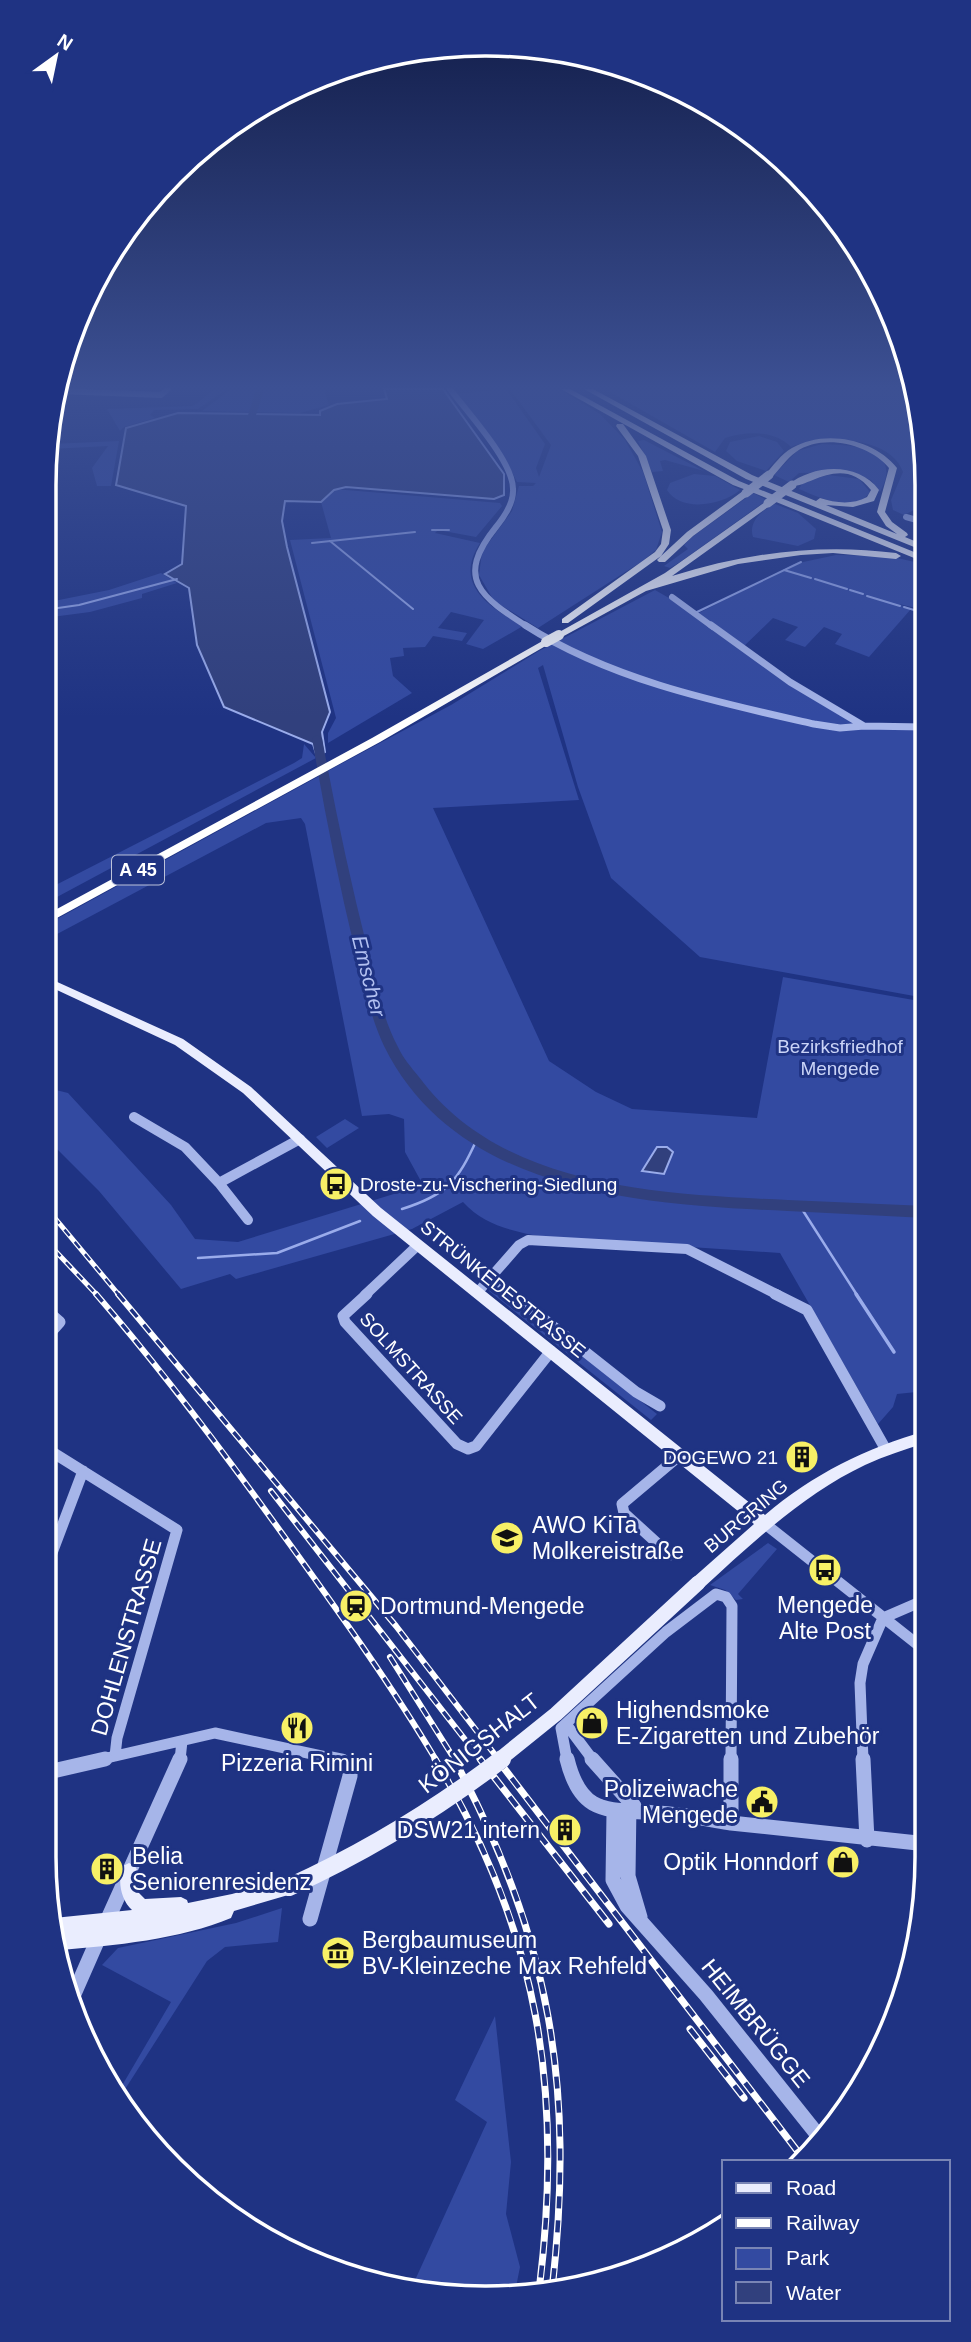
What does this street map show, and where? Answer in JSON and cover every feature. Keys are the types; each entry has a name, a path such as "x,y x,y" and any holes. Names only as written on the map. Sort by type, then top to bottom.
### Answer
{"highway":[{"path":"565,621 653,558 667,540 657,498"},
{"name":"A 45","path":"554,632 565,621 652,568 690,534 739,498"},
{"path":"774,498 915,555"},
{"name":"A 45","path":"56,914 554,632 647,588 775,498"},
{"path":"783,498 915,555"},
{"path":"803,498 915,542"},
{"path":"815,498 915,542"},
{"path":"819,498 840,506 859,504 868,498"},
{"name":"A 45","path":"883,498 881,512 892,528 908,538"},
{"path":"647,588 714,565 772,555 863,552 915,558"},
{"name":"A 45","path":"56,905 228,817"}],"main road":[{"name":"STRÜNKEDESTRASSE","path":"56,985 158,1031 201,1056 247,1090 367,1204 764,1522"},
{"name":"BURGRING","path":"702,1579 764,1522 805,1491 846,1465 885,1448 915,1440"},
{"name":"KÖNIGSHALT","path":"64,1940 102,1931 184,1924 231,1911 251,1900 289,1887 388,1838 469,1787 575,1697 702,1579"},
{"path":"129,1872 131,1897 136,1903 149,1909 251,1900"},
{"name":"KÖNIGSHALT","path":"62,1927 102,1931"}],"street":[{"path":"513,498 512,508 476,553 473,569 481,591 499,610 614,668 665,686 831,727 915,727"},
{"path":"905,516 915,519"},
{"path":"672,597 790,682 864,726"},
{"path":"134,1117 185,1147 219,1183 248,1220"},
{"path":"219,1183 300,1139"},
{"path":"477,1293 519,1245 528,1240 691,1251 810,1313 885,1448"},
{"name":"SOLMSTRASSE","path":"418,1245 343,1316 345,1322 457,1444 468,1449 476,1446 551,1352"},
{"path":"491,1277 628,1385 660,1406"},
{"path":"56,1454 83,1471 56,1542"},
{"path":"670,1555 624,1513 622,1504 679,1455"},
{"name":"DOHLENSTRASSE","path":"83,1471 177,1530 117,1738 115,1756"},
{"name":"STRÜNKEDESTRASSE","path":"764,1522 915,1643"},
{"path":"731,1823 732,1609 724,1596 712,1594 566,1724 569,1767 589,1803 614,1812 630,1809 731,1823 867,1840 915,1843"},
{"path":"867,1840 860,1683 863,1664 883,1618 915,1604"},
{"path":"56,1770 215,1733 342,1761 350,1770 350,1776 310,1919"},
{"path":"77,1988 180,1760 182,1741"},
{"path":"569,1742 630,1809"},
{"name":"HEIMBRÜGGE","path":"630,1809 629,1889 653,1938"},
{"name":"HEIMBRÜGGE","path":"614,1812 613,1880 627,1906 706,1995 815,2131"}],"green space":[{"path":"325,498 444,498 500,503 502,506 476,537 438,530 435,533 480,543 473,558 473,583 487,602 523,626 483,649 466,644 484,620 451,612 438,628 467,633 462,641 433,636 425,647 403,648 404,656 390,658 393,676 412,693 328,743 328,733 336,718 290,540 331,538 321,502"},
{"path":"516,498 651,498 662,532 656,550 641,562 538,628 494,601 479,575 482,552 512,511"},
{"path":"675,498 726,498 702,504 682,502"},
{"path":"746,498 765,499 680,562 670,568 664,566 688,549 684,545"},
{"path":"822,498 864,498 846,503"},
{"path":"915,498 915,510 904,515 893,510 891,500"},
{"path":"775,504 798,513 816,529 814,539 798,546 753,537 753,526 757,517"},
{"name":"Bezirksfriedhof Mengede","path":"836,555 888,556 915,562 915,608 899,604 911,609 869,657 835,644 842,634 824,627 805,647 785,640 798,627 773,618 741,649 867,729 915,729 915,996 700,957 611,878 578,787 543,665 538,668 579,800 433,808 549,1061 596,1092 632,1109 757,1118 783,977 915,1000 915,1392 897,1394 893,1407 878,1424 780,1253 543,1237 510,1230 490,1222 463,1202 412,1229 236,1279 230,1274 181,1289 99,1191 56,1148 56,1090 68,1093 171,1205 195,1239 238,1242 423,1185 405,1152 404,1119 389,1114 362,1116 305,824 301,818 266,823 56,935 56,919 323,774 326,789 324,773 451,705 539,651 655,590 697,614 794,564"},
{"path":"161,573 177,583 142,594 142,598 90,612 56,616 56,601 109,590"},
{"path":"304,744 316,758 56,898 56,885 302,758"},
{"path":"345,1119 359,1128 327,1148 316,1137"},
{"path":"491,1288 498,1288 493,1292 514,1308 519,1304 524,1308 520,1313 545,1333 550,1329 554,1333 550,1337 577,1358 581,1354 657,1414 651,1420 489,1291"},
{"path":"768,1543 777,1549 738,1594 743,1599 736,1600 725,1590 710,1585"},
{"path":"282,1908 278,1942 225,1947 207,1961 125,2090 122,2085 171,2002 102,1965 118,1948 236,1923"},
{"path":"495,2016 511,2162 506,2214 520,2267 516,2285 457,2285 415,2280 487,2122 455,2100"}],"water":[{"path":"160,498 325,498 321,502 285,501 282,521 330,712 322,732 325,752 317,757 313,744 224,707 197,645 189,588 165,574 182,564 186,506"},
{"path":"657,1147 667,1147 673,1152 664,1174 642,1171"}],"waterway":[{"path":"432,530 449,530"},
{"path":"330,541 415,532"},
{"path":"312,543 330,541"},
{"path":"330,541 413,609"},
{"path":"784,570 801,562"},
{"path":"697,612 784,570"},
{"path":"784,570 811,578"},
{"path":"56,608 79,605 177,579"},
{"path":"815,579 847,589"},
{"path":"850,590 863,594"},
{"path":"867,596 900,606"},
{"path":"904,607 914,610"},
{"name":"Emscher","path":"317,738 350,905 385,1034 396,1056 429,1100 468,1135 514,1160 564,1178 617,1190 725,1202 915,1211"},
{"path":"402,1209 430,1198 449,1184 464,1166 477,1139"},
{"path":"800,1206 857,1295"},
{"path":"198,1258 277,1253 360,1221"},
{"path":"856,1294 894,1352"}],"railway":[{"path":"56,1219 119,1295"},
{"path":"56,1252 97,1295"},
{"path":"96,1294 168,1381 259,1501 361,1644 436,1760"},
{"path":"118,1294 396,1626 499,1760"},
{"path":"271,1491 481,1760"},
{"path":"390,1657 455,1760"},
{"path":"435,1759 470,1824 499,1887 520,1951 535,2015 545,2081 548,2148 546,2218 540,2282"},
{"path":"454,1759 487,1825 513,1890 534,1953 548,2016 557,2081 560,2147 553,2280"},
{"path":"480,1759 609,1924"},
{"path":"497,1759 797,2151"},
{"path":"690,2029 744,2098"}],"place":[{"name":"Droste-zu-Vischering-Siedlung","path":"336,1184"},
{"name":"DOGEWO 21","path":"802,1457"},
{"name":"AWO KiTa Molkereistraße","path":"507,1538"},
{"name":"Mengede Alte Post","path":"825,1570"},
{"name":"Dortmund-Mengede","path":"356,1606"},
{"name":"Highendsmoke E-Zigaretten und Zubehör","path":"592,1723"},
{"name":"Pizzeria Rimini","path":"297,1728"},
{"name":"Polizeiwache Mengede","path":"762,1802"},
{"name":"DSW21 intern","path":"565,1830"},
{"name":"Optik Honndorf","path":"843,1862"},
{"name":"Belia Seniorenresidenz","path":"107,1869"},
{"name":"Bergbaumuseum BV-Kleinzeche Max Rehfeld","path":"338,1953"}]}
